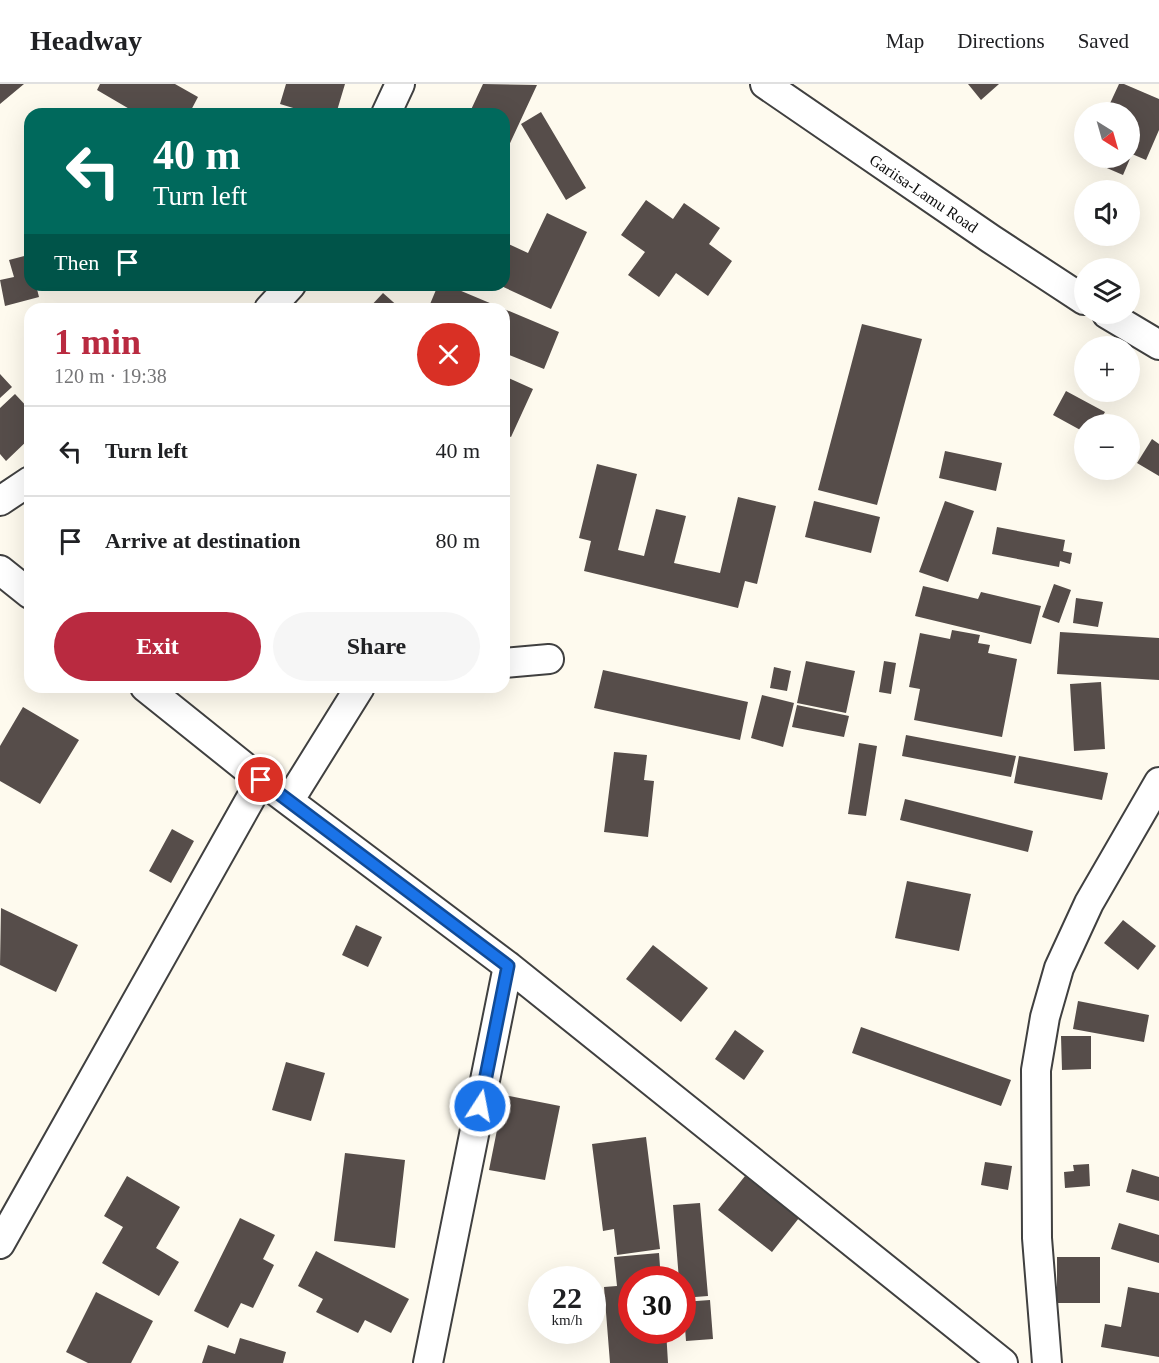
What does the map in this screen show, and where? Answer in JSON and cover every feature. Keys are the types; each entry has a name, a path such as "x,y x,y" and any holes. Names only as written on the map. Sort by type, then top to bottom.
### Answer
{"street":[{"path":"389,108 400,84"},
{"name":"Gariisa-Lamu Road","path":"765,84 1074,293"},
{"path":"274,303 286,291"},
{"path":"1124,324 1159,345"},
{"path":"0,501 24,485"},
{"path":"0,570 24,589"},
{"path":"510,662 549,659"},
{"path":"152,693 261,780 508,966 1003,1363"},
{"path":"289,801 356,693"},
{"path":"0,1244 261,780"},
{"path":"1047,1363 1037,1238 1036,1070 1045,1017 1059,968 1089,903 1159,782"},
{"path":"428,1363 508,966"}],"building":[{"path":"0,84 24,84 0,104"},
{"path":"100,84 175,84 198,97 192,108 128,108 97,90"},
{"path":"286,84 345,84 338,108 293,108 280,104"},
{"path":"483,84 537,85 510,143 510,108 472,108"},
{"path":"968,84 999,84 981,100"},
{"path":"1119,84 1159,99 1159,130 1146,160 1140,157 1140,102 1111,102"},
{"path":"541,112 586,188 566,200 521,124"},
{"path":"1107,168 1126,168 1123,175"},
{"path":"646,200 673,219 684,203 720,228 709,244 732,261 708,296 676,273 659,297 628,275 645,252 621,235"},
{"path":"547,213 587,232 551,309 510,290 510,245 528,253"},
{"path":"24,256 24,291 38,291 39,297 5,306 0,280 14,277 9,260"},
{"path":"436,291 461,291 490,303 430,303"},
{"path":"383,293 394,303 374,303"},
{"path":"510,311 559,332 544,369 510,355"},
{"path":"862,324 922,339 877,505 818,490"},
{"path":"0,374 12,387 0,398"},
{"path":"510,379 533,389 510,437"},
{"path":"1066,391 1074,395 1074,402 1086,402 1105,412 1104,414 1074,414 1074,427 1053,415"},
{"path":"15,394 24,404 24,444 6,461 0,454 0,408"},
{"path":"1152,439 1159,444 1159,476 1140,465 1140,458"},
{"path":"945,451 1002,463 996,491 939,478"},
{"path":"597,464 637,474 618,550 644,556 656,509 686,516 674,563 720,573 738,497 776,506 757,584 745,581 738,608 584,571 591,541 579,538"},
{"path":"814,501 880,517 871,553 805,537"},
{"path":"945,501 974,511 948,582 919,572"},
{"path":"997,527 1065,540 1063,551 1072,553 1070,564 1060,561 1059,567 992,554"},
{"path":"1054,584 1071,590 1059,623 1042,617"},
{"path":"923,586 978,599 981,592 1041,606 1031,644 915,616"},
{"path":"1076,598 1103,602 1098,627 1073,623"},
{"path":"952,630 980,635 978,643 990,645 988,653 1017,659 1002,737 914,720 920,689 909,687 920,633 950,639"},
{"path":"1060,632 1159,638 1159,680 1057,674"},
{"path":"806,661 855,671 846,713 797,703"},
{"path":"884,661 896,663 891,694 879,692"},
{"path":"774,667 791,671 787,691 770,688"},
{"path":"603,670 748,702 740,740 594,708"},
{"path":"1101,682 1105,749 1074,751 1070,684"},
{"path":"762,695 794,703 783,747 751,738"},
{"path":"797,705 849,716 844,737 792,727"},
{"path":"23,707 79,740 40,804 0,781 0,746"},
{"path":"906,735 1016,756 1011,777 902,756"},
{"path":"859,743 877,746 866,816 848,814"},
{"path":"614,752 647,755 644,780 654,781 648,837 604,832"},
{"path":"1019,756 1108,773 1102,800 1014,783"},
{"path":"905,799 1033,831 1028,852 900,820"},
{"path":"172,829 194,841 171,883 149,871"},
{"path":"907,881 971,894 959,951 895,938"},
{"path":"1,908 78,945 56,992 0,965"},
{"path":"1123,920 1156,946 1138,970 1104,943"},
{"path":"356,925 382,937 368,967 342,955"},
{"path":"653,945 708,988 681,1022 626,979"},
{"path":"1078,1001 1149,1015 1144,1042 1073,1029"},
{"path":"861,1027 1011,1080 1001,1106 852,1053"},
{"path":"735,1030 764,1051 744,1080 715,1059"},
{"path":"1061,1036 1091,1036 1091,1069 1062,1070"},
{"path":"286,1062 325,1073 311,1121 272,1110"},
{"path":"504,1095 560,1106 545,1180 489,1170"},
{"path":"646,1137 660,1249 617,1255 614,1229 603,1231 592,1144"},
{"path":"345,1153 405,1160 395,1248 334,1241"},
{"path":"985,1162 1012,1166 1008,1190 981,1185"},
{"path":"1089,1164 1090,1186 1065,1188 1064,1172 1074,1171 1073,1165"},
{"path":"1132,1169 1159,1177 1159,1201 1126,1192"},
{"path":"127,1176 180,1207 156,1248 179,1262 159,1296 102,1263 123,1227 104,1216"},
{"path":"745,1176 799,1218 772,1252 718,1210"},
{"path":"700,1203 708,1296 696,1297 696,1266 678,1266 673,1205"},
{"path":"240,1218 275,1235 263,1259 274,1265 253,1308 241,1303 228,1328 194,1311"},
{"path":"1119,1223 1159,1235 1159,1263 1111,1249"},
{"path":"316,1251 409,1299 391,1333 365,1320 358,1333 316,1312 323,1299 298,1286"},
{"path":"659,1253 660,1266 618,1266 618,1344 667,1344 668,1363 610,1363 606,1287 617,1286 614,1257"},
{"path":"1057,1257 1100,1257 1100,1303 1057,1303"},
{"path":"1128,1287 1159,1293 1159,1357 1101,1347 1105,1324 1121,1327"},
{"path":"96,1292 153,1321 131,1363 88,1363 66,1352"},
{"path":"710,1300 713,1339 696,1340 696,1301"},
{"path":"240,1338 286,1352 283,1363 202,1363 208,1345 235,1354"}],"route":[{"path":"261,780 508,966 480,1106"}]}
